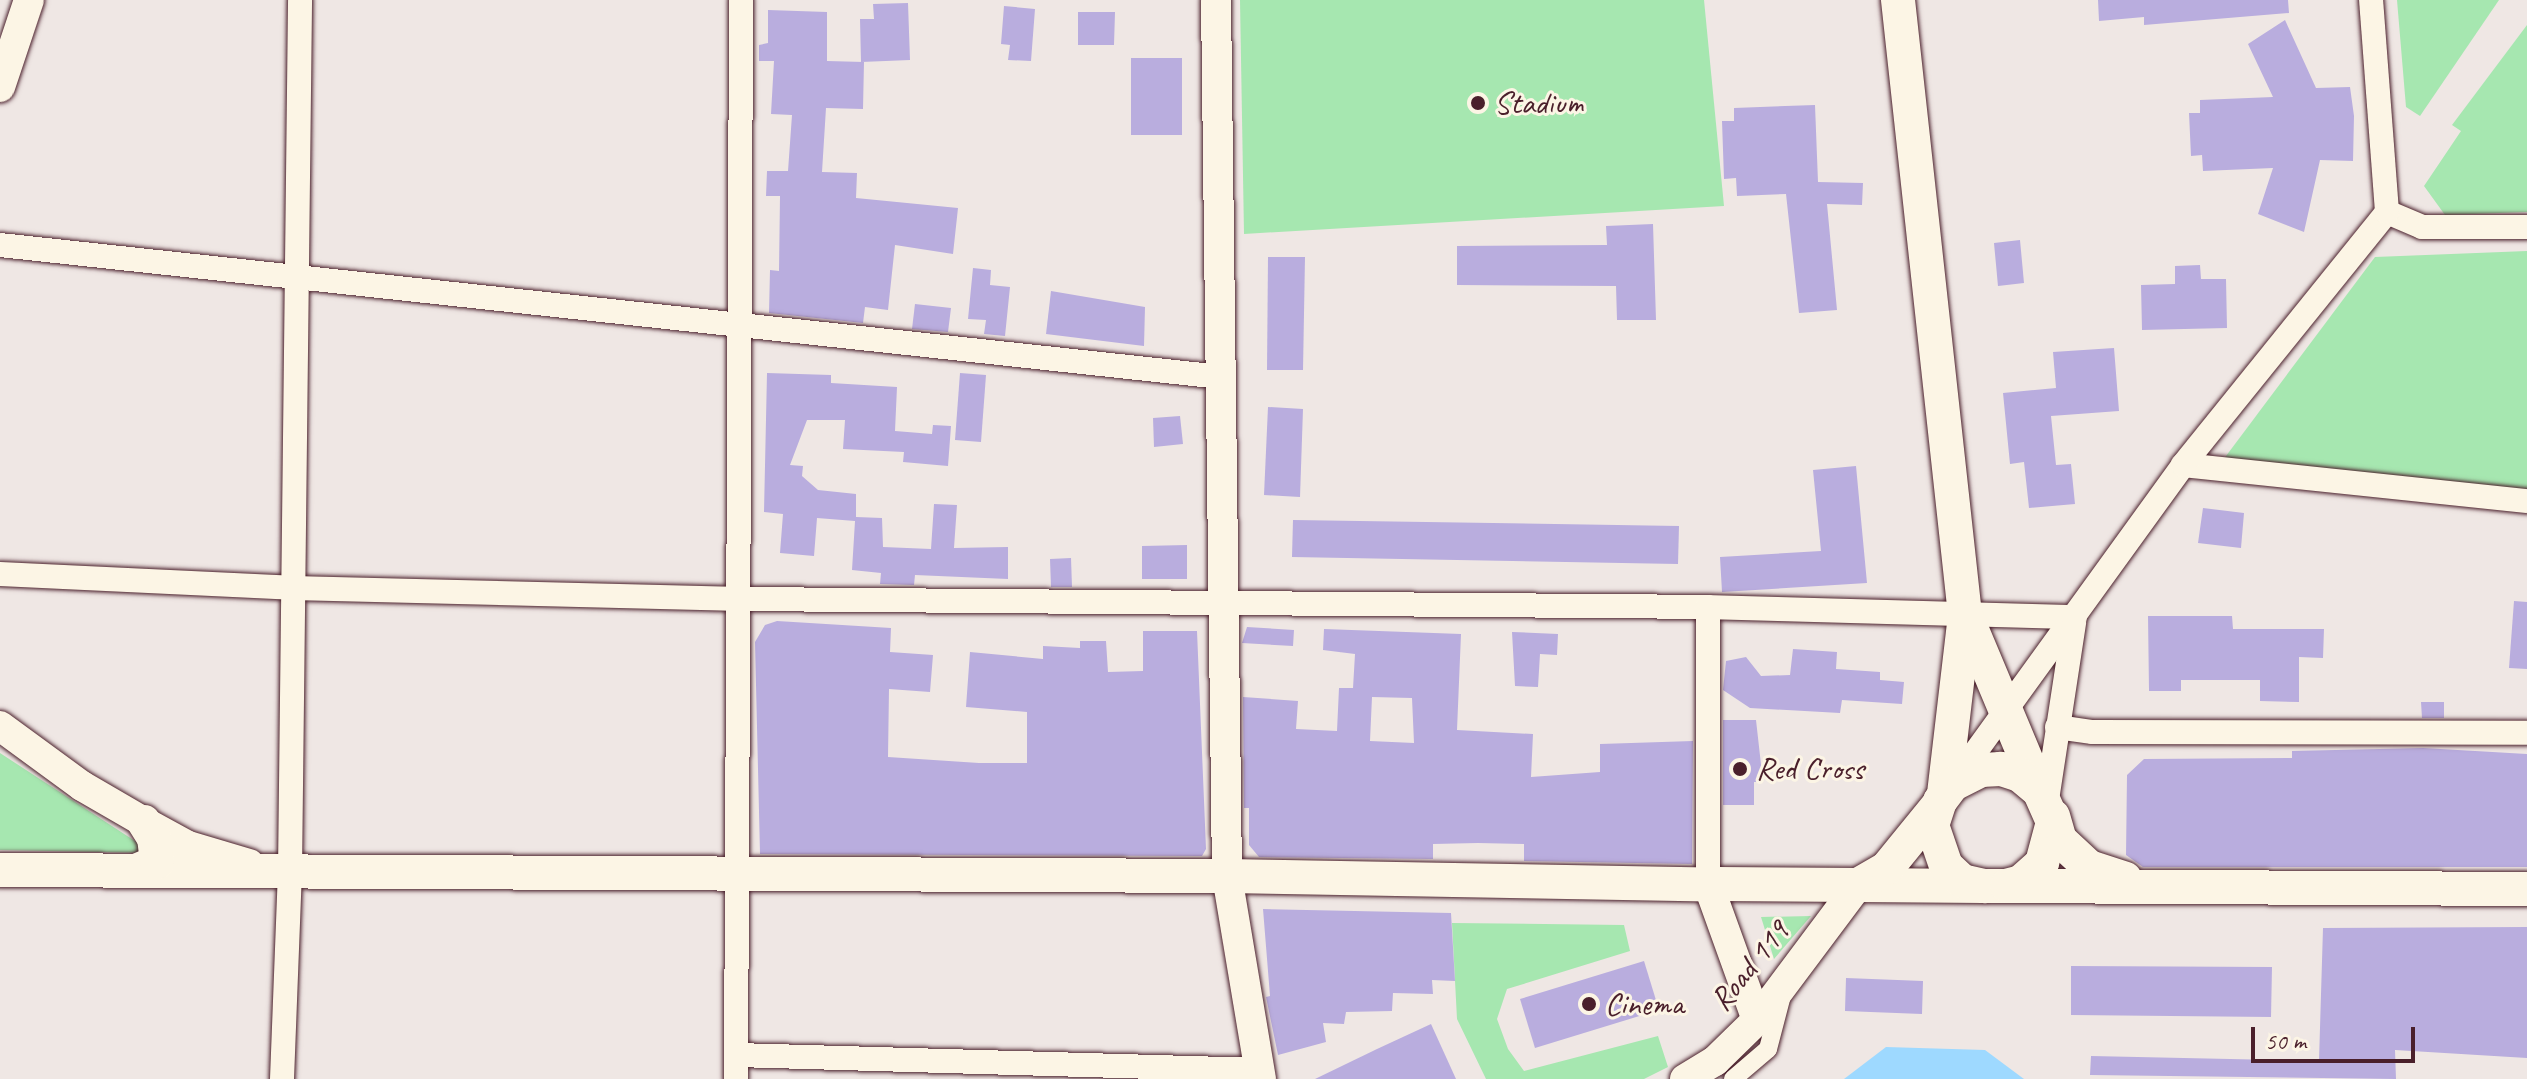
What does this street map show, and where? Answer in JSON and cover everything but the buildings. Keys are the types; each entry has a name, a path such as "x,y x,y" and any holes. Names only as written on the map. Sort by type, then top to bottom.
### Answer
{"main road":[{"path":"1858,885 1887,868 1944,795 1981,770 2001,769 2020,775 2046,800 2048,853 2032,875 1995,886 1962,881 1941,859 1933,839 1944,795 1965,615 1898,0"},
{"path":"1965,615 2004,712 2046,800 2060,840 2089,867 2145,885"},
{"path":"136,871 157,862 154,838 144,822"},
{"path":"0,870 1227,876 1708,884 2527,889"}],"street":[{"path":"0,87 29,0"},
{"path":"282,1079 290,872 300,0"},
{"path":"741,0 742,599 736,1067 1260,1074 1227,876 1216,0"},
{"path":"1944,795 2183,465 2387,212 2371,0"},
{"path":"2387,212 2422,227 2527,227"},
{"path":"0,245 1221,377"},
{"path":"2183,465 2527,501"},
{"path":"0,574 292,588 742,599 1708,607 2075,617"},
{"path":"1708,607 1708,884 1757,1020"},
{"path":"2046,800 2075,617"},
{"path":"0,726 82,786 144,822 229,861 290,872"},
{"path":"2057,727 2108,733 2527,733"},
{"name":"Road 119","path":"1685,1079 1715,1061 1757,1020 1858,885"},
{"path":"1733,1079 1768,1049 1783,989"}],"green space":[{"name":"Stadium","path":"1240,0 1704,0 1724,206 1244,234"},
{"path":"2397,0 2499,0 2420,116 2406,107"},
{"path":"2527,25 2527,212 2445,215 2424,186 2461,131 2452,125"},
{"path":"2527,251 2527,493 2223,460 2375,257"},
{"path":"0,753 138,843 147,853 0,850"},
{"path":"1811,916 1774,959 1761,917"},
{"path":"1452,923 1624,925 1630,951 1507,989 1497,1019 1508,1049 1524,1071 1658,1036 1668,1067 1644,1079 1486,1079 1457,1019"}],"water":[{"path":"1886,1047 1985,1050 2024,1079 1844,1079"}],"place":[{"name":"Stadium","path":"1478,103"},
{"name":"Red Cross","path":"1740,769"},
{"name":"Cinema","path":"1589,1004"}]}
